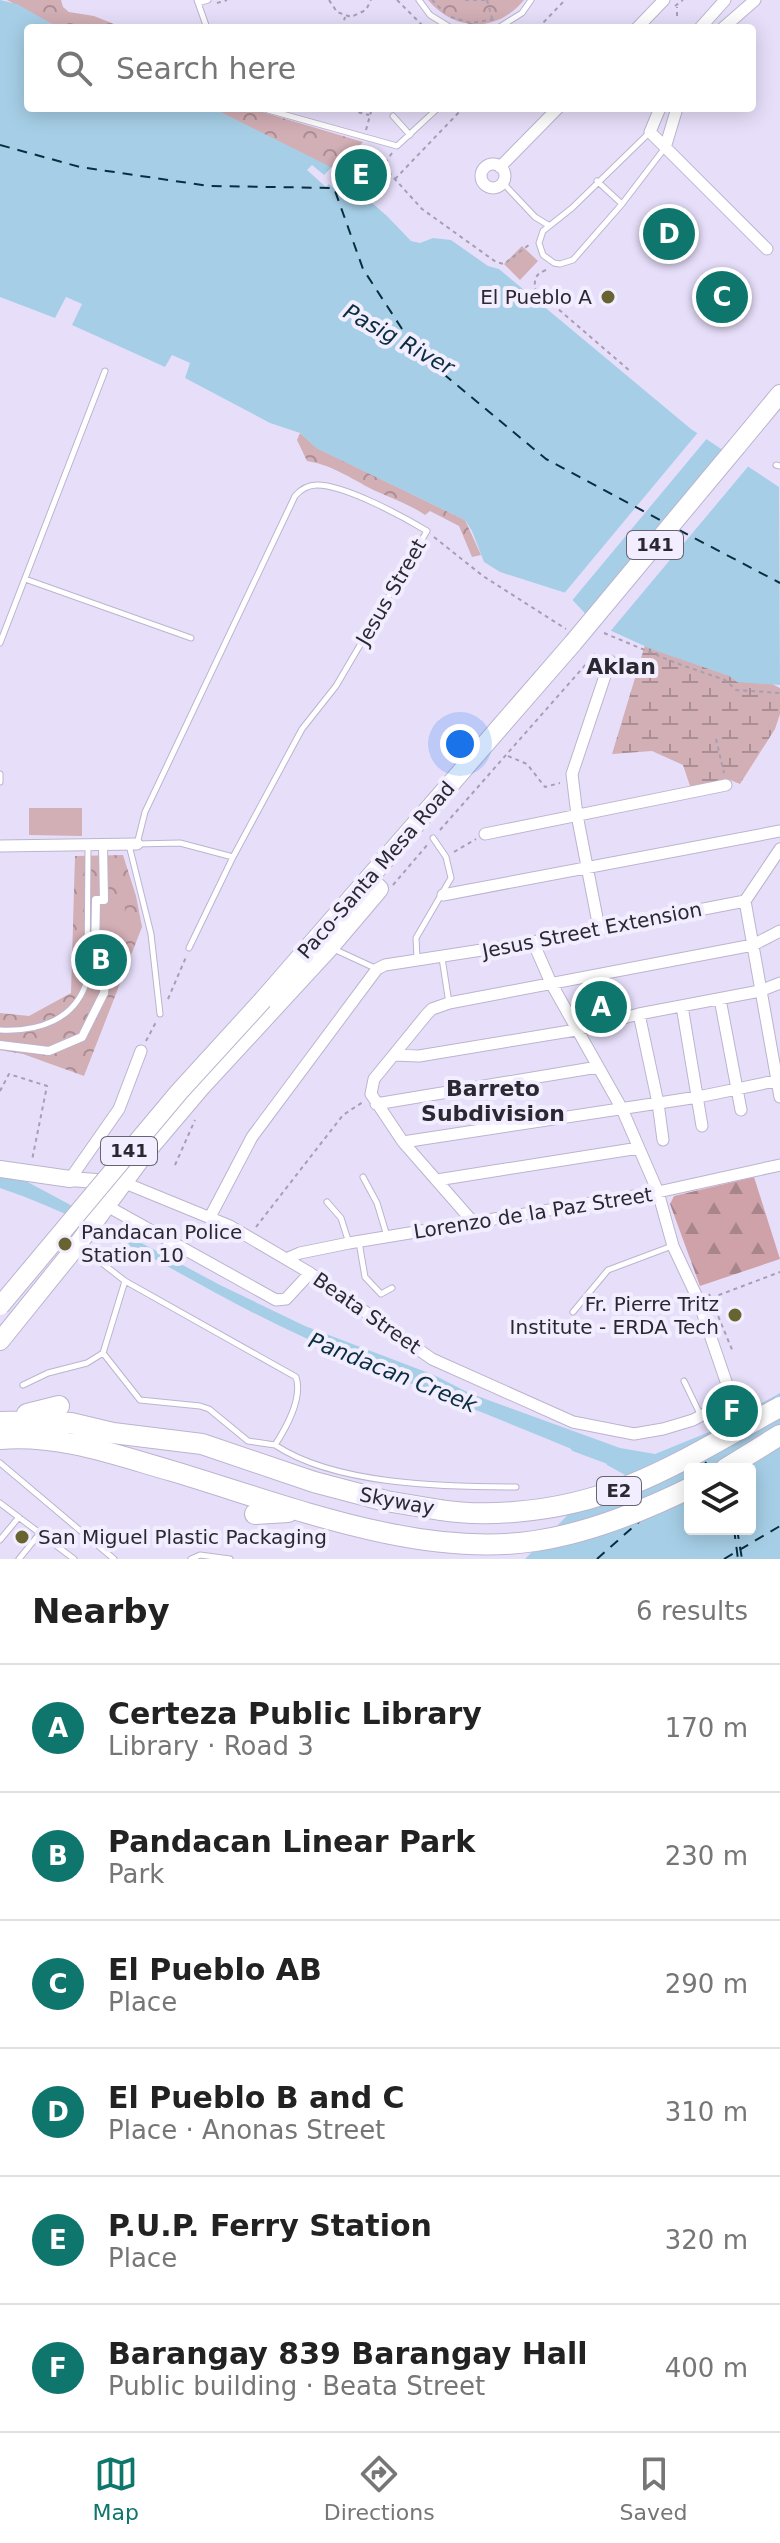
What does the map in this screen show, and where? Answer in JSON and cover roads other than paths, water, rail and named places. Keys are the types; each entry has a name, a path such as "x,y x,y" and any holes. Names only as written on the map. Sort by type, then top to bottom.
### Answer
{"highway":[{"path":"0,1413 56,1402 0,1422"},
{"name":"Skyway","path":"0,1422 71,1423 113,1433 202,1444 314,1482 386,1501 458,1513 488,1514 540,1510 610,1494 638,1483 780,1407"},
{"path":"735,1463 780,1435"},
{"name":"Skyway","path":"0,1439 69,1442 300,1511 377,1530 455,1543 494,1545 532,1542 626,1516 684,1491"},
{"path":"271,1452 314,1482"},
{"path":"255,1514 300,1511"}],"main road":[{"name":"Paco-Santa Mesa Road","path":"0,1341 78,1245 145,1153 200,1088 292,989 374,885 780,394"},
{"name":"Paco-Santa Mesa Road","path":"0,1306 179,1092 374,885"},
{"name":"Beata Street","path":"0,1169 70,1179"}],"street":[{"path":"704,24 725,0"},
{"path":"728,24 755,0"},
{"path":"642,24 668,3"},
{"path":"500,167 554,112"},
{"path":"658,112 650,132 767,249"},
{"path":"665,148 676,112"},
{"path":"495,164 505,176 503,183 492,188 485,185 480,179 481,171 487,165 495,164"},
{"path":"599,928 572,774 610,661"},
{"path":"485,834 726,785"},
{"path":"443,895 780,831"},
{"path":"0,846 133,844"},
{"path":"0,1045 49,1051 82,1037 104,993 108,957 95,956 96,900 104,900 103,845"},
{"path":"780,849 745,901 780,1097"},
{"name":"Jesus Street Extension","path":"377,969 385,965 533,942 745,901"},
{"path":"473,1222 403,1142 374,1101 370,1090 374,1079 432,1009 449,1003 753,945 780,931"},
{"path":"533,942 576,1030 622,1109 658,1192 673,1246"},
{"path":"210,1217 252,1137 377,969"},
{"path":"394,1055 419,1056 576,1030 639,1014 760,991 780,983"},
{"path":"720,999 741,1110"},
{"path":"682,1006 702,1126"},
{"path":"639,1014 663,1140"},
{"path":"70,1179 119,1109 141,1051"},
{"path":"374,1101 598,1067"},
{"path":"403,1142 698,1097 778,1080"},
{"path":"437,1180 639,1148"},
{"name":"Lorenzo de la Paz Street","path":"286,1259 300,1253 354,1242 658,1192 780,1165"},
{"name":"Beata Street","path":"70,1179 125,1183 210,1217 249,1236 310,1273 432,1359 568,1420 634,1434 701,1417 729,1401 731,1396 697,1297 673,1246"},
{"path":"107,1206 276,1300 286,1299 310,1273"}],"lane":[{"path":"206,24 198,1 208,0"},
{"path":"419,0 430,15 445,24"},
{"path":"504,24 522,13 531,0"},
{"path":"275,112 397,146 434,112"},
{"path":"393,116 410,135"},
{"path":"650,132 572,208 548,225 540,237 543,255 554,263 573,260 665,148"},
{"path":"597,181 622,204"},
{"path":"503,183 535,217 548,225"},
{"path":"0,643 2,630 25,579 105,371"},
{"name":"Jesus Street","path":"133,844 145,812 289,508 301,489 317,485 342,491 427,531 336,686 309,717 233,857 189,948"},
{"path":"25,579 191,638"},
{"path":"0,774 0,782"},
{"path":"417,961 416,938 451,878 446,857 433,838"},
{"path":"160,1014 151,934 133,844 180,843 233,857"},
{"path":"0,1030 32,1029 58,1019 74,1006 84,991 87,980 88,846"},
{"path":"338,951 377,969"},
{"path":"442,958 449,1003"},
{"path":"363,1177 377,1203 387,1237"},
{"path":"327,1202 341,1218 354,1242 365,1277 381,1294 392,1288"},
{"path":"78,1245 125,1281 296,1377 295,1401 271,1452"},
{"path":"573,1312 608,1270 673,1246"},
{"path":"23,1385 48,1373 87,1363 103,1353 125,1281"},
{"path":"103,1353 140,1400 209,1409 248,1441 271,1452 339,1471 440,1487 516,1487"},
{"path":"684,1381 701,1417"},
{"path":"0,1463 114,1559"},
{"path":"0,1503 70,1558"},
{"path":"0,1540 19,1517"},
{"path":"19,1559 40,1533"},
{"path":"191,1559 200,1555 230,1559"}],"water":[{"name":"Pasig River","path":"0,0 17,4 52,24 24,24 24,112 220,112 331,167 411,241 420,243 433,238 451,240 488,266 499,269 691,429 779,487 780,685 737,682 729,676 651,649 594,623 566,593 500,572 484,562 465,520 316,448 300,433 270,423 185,378 190,363 172,355 165,367 72,325 82,304 66,297 55,318 0,297"},
{"path":"0,1176 22,1179 220,1285 305,1326 434,1375 469,1393 620,1448 655,1454 709,1432 780,1393 780,1559 525,1559 586,1496 627,1476 607,1465 601,1451 579,1452 334,1351 261,1317 114,1238 39,1202 0,1188"}],"waterway":[{"name":"Pandacan Creek","path":"576,1446 619,1462"}],"place":[{"name":"P.U.P. Ferry Station","path":"361,175"},
{"name":"El Pueblo B and C","path":"669,234"},
{"name":"El Pueblo A","path":"608,297"},
{"name":"El Pueblo AB","path":"722,297"},
{"name":"Pandacan Linear Park","path":"101,960"},
{"name":"Certeza Public Library","path":"601,1007"},
{"name":"Pandacan Police Station 10","path":"65,1244"},
{"name":"Fr. Pierre Tritz Institute - ERDA Tech","path":"735,1315"},
{"name":"Barangay 839 Barangay Hall","path":"732,1411"},
{"name":"San Miguel Plastic Packaging","path":"22,1537"}],"district":[{"name":"Aklan","path":"621,666"},
{"name":"Barreto Subdivision","path":"493,1100"}]}
